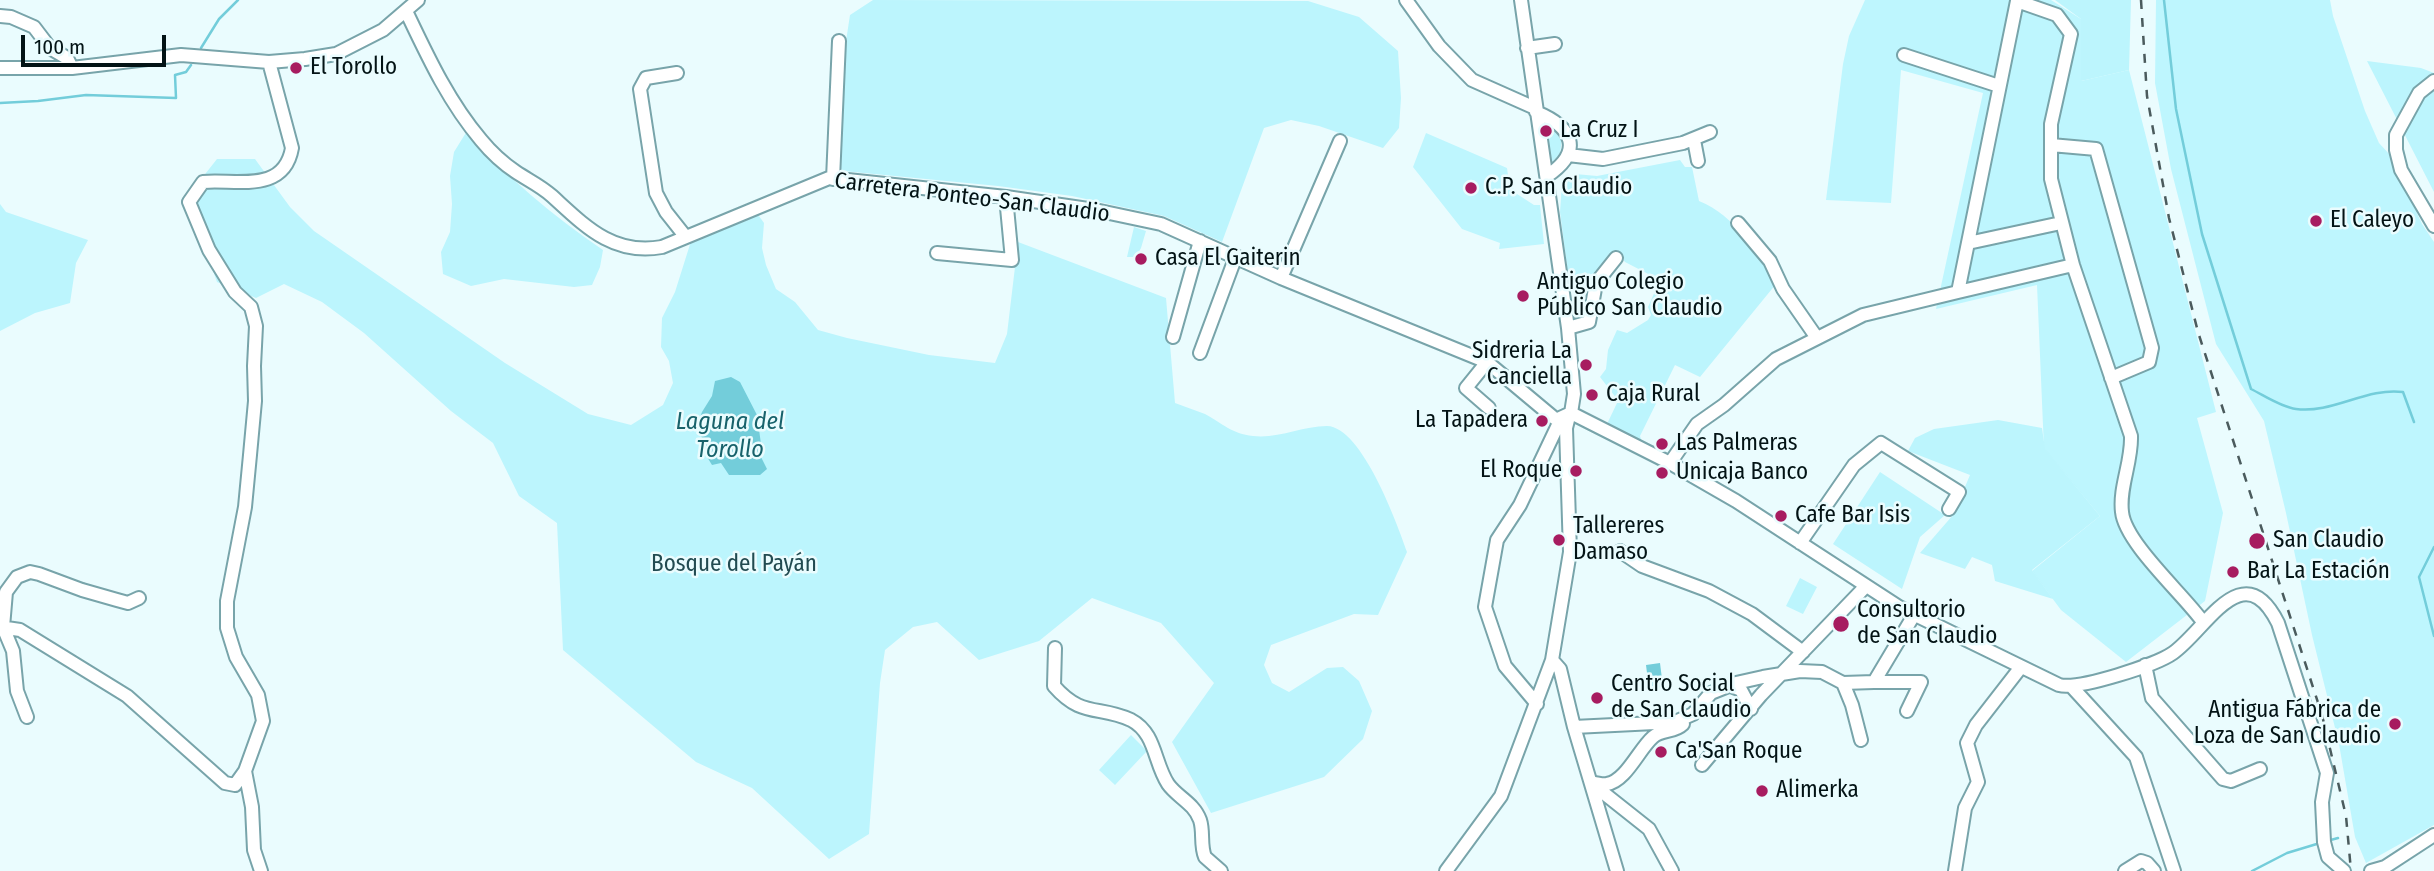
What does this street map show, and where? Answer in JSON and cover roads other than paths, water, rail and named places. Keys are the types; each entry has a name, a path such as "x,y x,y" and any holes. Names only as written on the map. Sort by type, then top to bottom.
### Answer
{"street":[{"path":"0,68 72,68 181,55 269,62 336,54 383,30 418,0"},
{"path":"1406,0 1439,46 1472,80 1536,110 1558,122 1564,129 1569,139 1568,155 1559,168 1547,176"},
{"path":"1446,871 1502,796 1552,660 1570,552 1566,428 1574,377 1521,0"},
{"path":"1958,292 2016,1 2057,15 2071,34 2051,124 2051,179 2073,265 2131,436 2122,505 2124,522 2134,540 2203,622"},
{"name":"Carretera Ponteo-San Claudio","path":"406,11 439,80 481,140 513,170 549,193 593,233 613,242 642,251 662,247 829,178 1006,197 1095,210 1161,224 1281,278 1487,362 1553,418 1558,419 1570,414"},
{"path":"0,16 11,17 34,27 50,48 67,58 72,68"},
{"path":"833,179 839,41"},
{"path":"1527,48 1555,44"},
{"path":"1904,55 2000,86"},
{"path":"1,627 20,630 119,690 225,783 235,785 245,771 263,721 258,695 236,657 227,628 227,601 249,468 255,401 256,326 251,307 235,292 215,260 189,202 203,182 261,183 278,174 290,159 292,148 269,62"},
{"path":"677,73 646,78 640,89 656,193 666,212 685,236"},
{"path":"2434,82 2418,93 2396,135 2396,150 2401,170 2434,226"},
{"path":"1568,155 1603,159 1694,140 1710,132"},
{"path":"1694,140 1698,161"},
{"path":"1281,278 1340,141"},
{"path":"2051,145 2096,149 2152,348 2149,362 2111,379"},
{"path":"937,253 1012,260 1006,197"},
{"path":"1738,223 1770,261 1783,289 1817,338"},
{"path":"1968,243 2061,223"},
{"path":"1173,337 1200,241"},
{"path":"1199,354 1236,256"},
{"path":"1569,328 1589,322 1596,283 1616,258"},
{"path":"1670,463 1697,424 1724,405 1776,359 1863,315 2073,265"},
{"path":"1487,362 1466,388 1489,408"},
{"path":"1570,414 1670,463 1736,501 1865,587 1913,615 2059,685 2072,687 2145,665 2174,653 2203,622 2230,599 2242,594 2253,594 2269,606 2278,623 2327,773 2322,802 2323,839 2328,857 2340,870"},
{"path":"1537,704 1505,666 1485,607 1497,540 1520,505 1557,427 1570,414"},
{"path":"1800,543 1854,465 1881,443 1959,492 1949,509"},
{"path":"1620,551 1642,566 1709,591 1752,614 1803,652"},
{"path":"27,717 17,691 13,651 1,627 6,592 16,577 30,572 128,603 139,598"},
{"path":"1702,765 1761,695 1865,587"},
{"path":"1874,682 1913,615"},
{"path":"1055,648 1054,686 1065,698 1081,708 1113,713 1134,722 1152,740 1169,785 1194,808 1199,817 1205,857 1221,871"},
{"path":"1552,660 1560,669 1574,727 1617,871"},
{"path":"2145,665 2151,698 2223,779 2231,781 2260,769"},
{"path":"1955,871 1965,808 1978,782 1967,743 1976,725 2021,667"},
{"path":"1591,782 1607,785 1620,778 1651,738 1659,733 1678,729 1711,693 1755,678 1800,671 1822,673 1843,682 1921,682 1908,711"},
{"path":"1755,678 1761,687 1761,695"},
{"path":"1843,682 1861,740"},
{"path":"1731,685 1751,687 1761,695"},
{"path":"1731,685 1741,690 1751,709"},
{"path":"2072,687 2136,757 2174,871"},
{"path":"1574,727 1675,722 1693,714"},
{"path":"245,771 252,807 254,850 261,871"},
{"path":"1591,782 1649,829 1672,871"},
{"path":"2371,871 2384,869 2434,835"},
{"path":"2124,871 2141,861 2154,871"}],"water":[{"name":"Laguna del Torollo","path":"731,377 740,382 757,415 761,444 759,453 767,469 760,475 729,475 721,463 712,465 704,452 699,420 712,396 715,381"},
{"path":"1660,663 1663,687 1649,689 1646,665"}],"waterway":[{"path":"201,48 219,19 238,0"},
{"path":"2164,0 2176,109 2202,234 2251,389 2285,406 2309,410 2376,393 2403,392 2414,422"},
{"path":"0,103 86,95 176,98 175,75 186,72 191,65"},
{"path":"2434,547 2419,577 2434,636"},
{"path":"2327,841 2338,838"},
{"path":"2252,871 2287,853 2320,843"}],"railway":[{"path":"2141,0 2147,96 2169,218 2198,332 2322,715 2346,816 2351,871"}],"place":[{"name":"El Torollo","path":"296,68"},
{"name":"La Cruz I","path":"1546,131"},
{"name":"C.P. San Claudio","path":"1471,188"},
{"name":"El Caleyo","path":"2316,221"},
{"name":"Casa El Gaiterin","path":"1141,259"},
{"name":"Antiguo Colegio Público San Claudio","path":"1523,296"},
{"name":"Sidreria La Canciella","path":"1586,365"},
{"name":"Caja Rural","path":"1592,395"},
{"name":"La Tapadera","path":"1542,421"},
{"name":"Las Palmeras","path":"1662,444"},
{"name":"El Roque","path":"1576,471"},
{"name":"Unicaja Banco","path":"1662,473"},
{"name":"Cafe Bar Isis","path":"1781,516"},
{"name":"Tallereres Damaso","path":"1559,540"},
{"name":"San Claudio","path":"2257,541"},
{"name":"Bar La Estación","path":"2233,572"},
{"name":"Consultorio de San Claudio","path":"1841,624"},
{"name":"Centro Social de San Claudio","path":"1597,698"},
{"name":"Antigua Fábrica de Loza de San Claudio","path":"2395,724"},
{"name":"Ca'San Roque","path":"1661,752"},
{"name":"Alimerka","path":"1762,791"}],"park label":[{"name":"Bosque del Payán","path":"734,565"}]}
